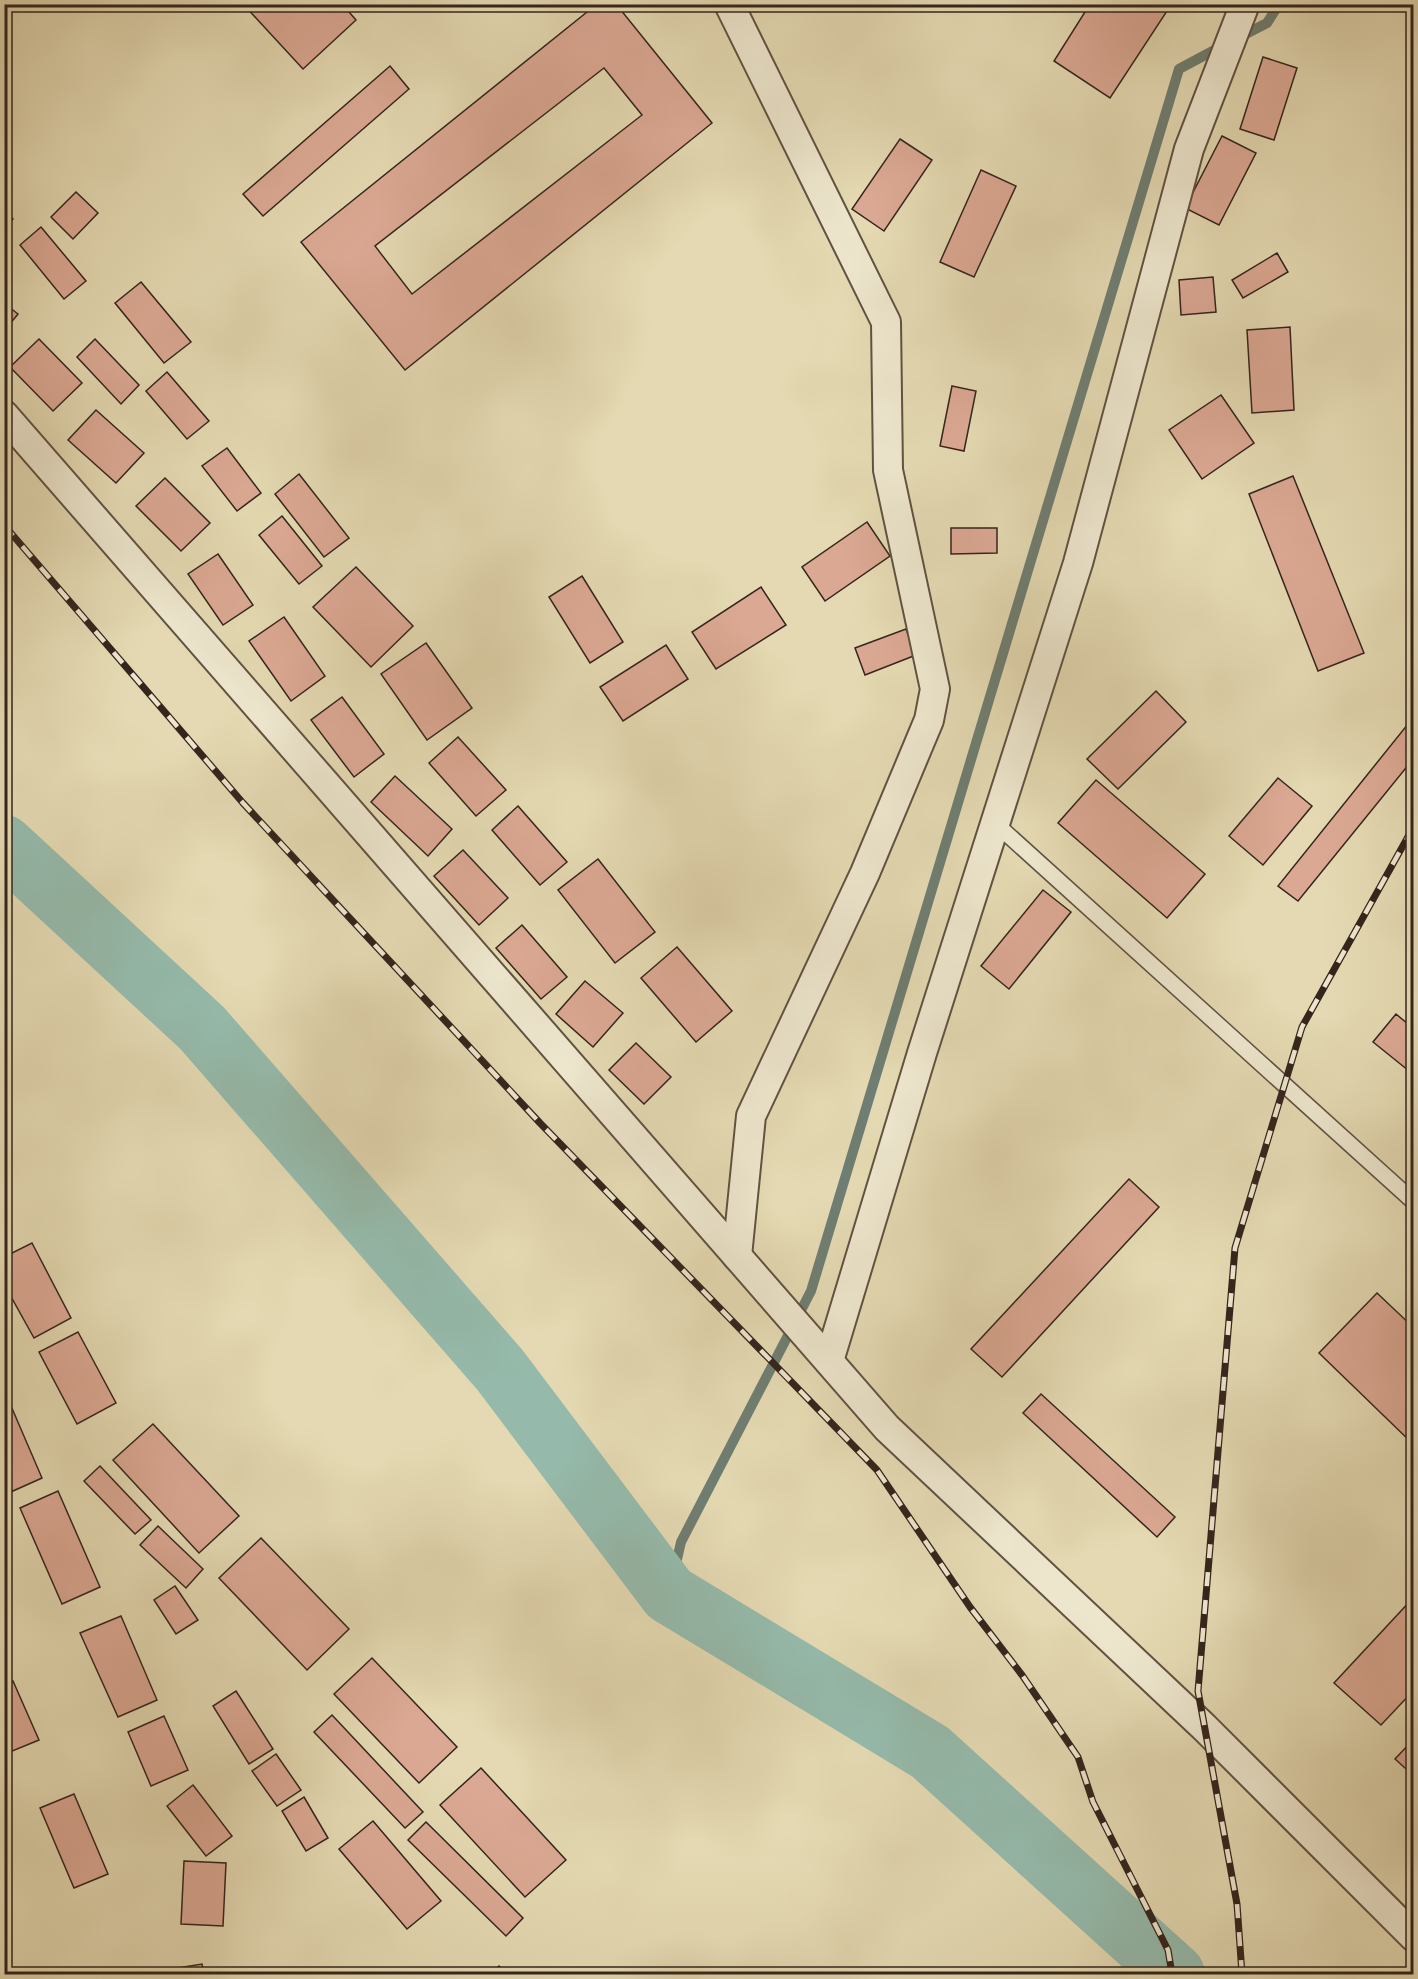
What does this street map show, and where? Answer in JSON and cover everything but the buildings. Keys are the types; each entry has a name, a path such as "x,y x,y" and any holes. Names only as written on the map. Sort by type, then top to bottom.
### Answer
{"street":[{"path":"729,4 886,322 888,470 935,688 929,720 865,873 751,1116 737,1256"},
{"path":"819,1351 995,823 1078,563 1189,149 1243,8"},
{"path":"4,415 887,1428 1204,1727 1413,1937"}],"lane":[{"path":"995,823 1413,1202"}],"waterway":[{"path":"1238,38 1267,23 1279,4"},
{"path":"669,1594 681,1542 811,1291 1179,69 1222,46"},
{"path":"4,845 202,1028 500,1370 669,1594 930,1752 1175,1974"}],"railway":[{"path":"4,525 243,803 540,1123 877,1470 970,1607 1022,1675 1078,1757 1093,1802 1168,1950 1172,1974"},
{"path":"1242,1974 1237,1904 1198,1691 1235,1248 1302,1027 1414,826"}]}
